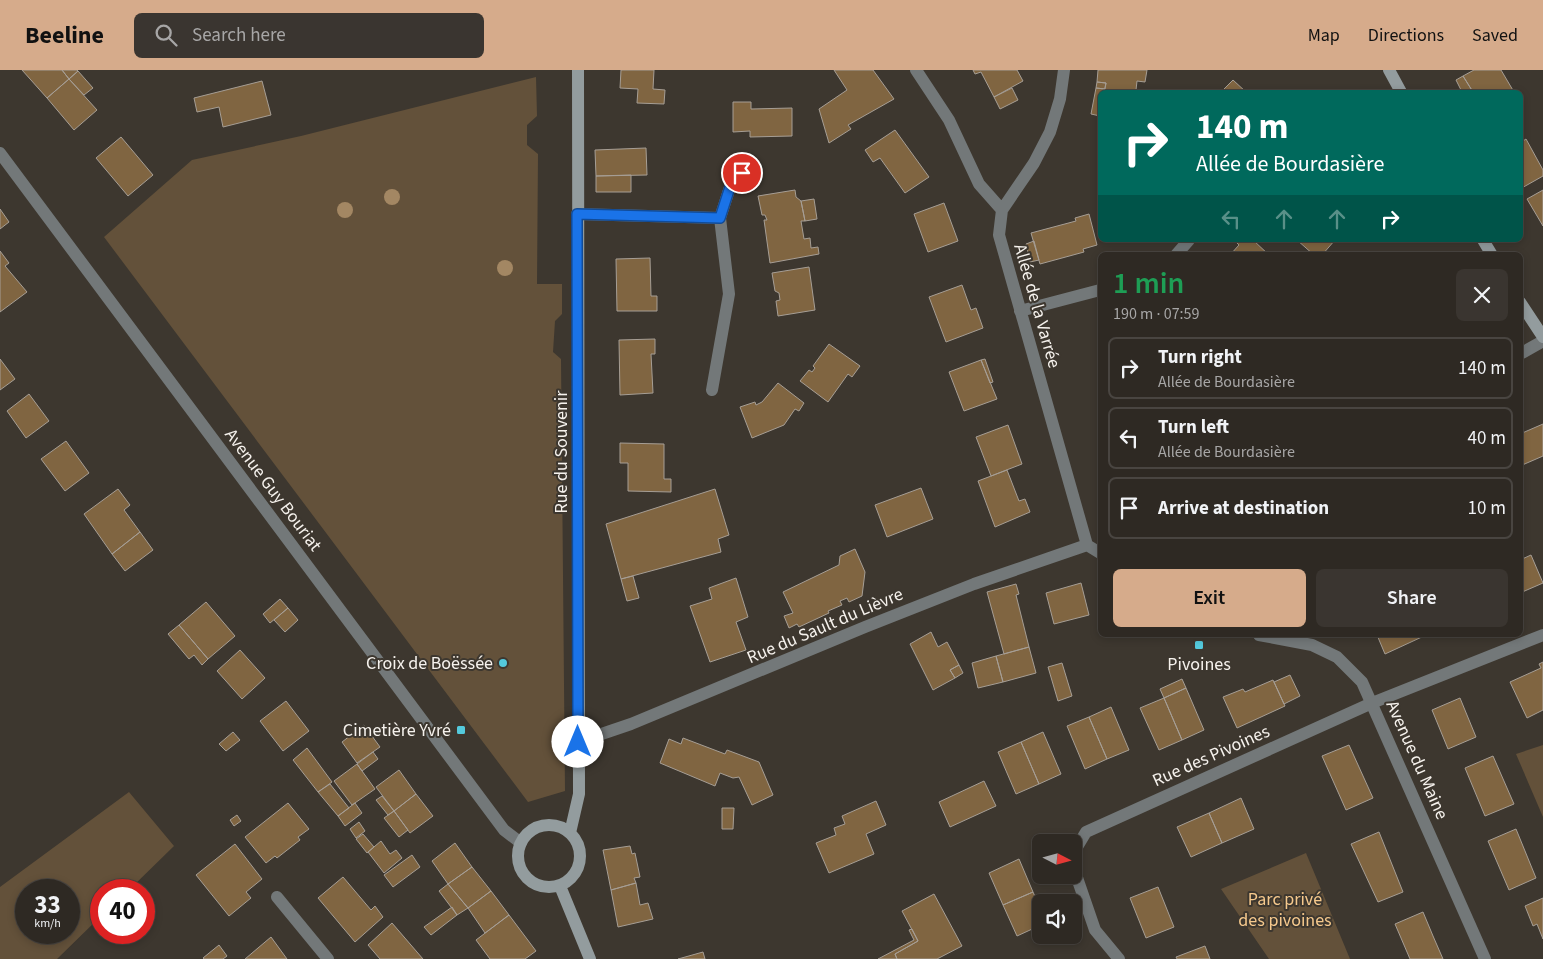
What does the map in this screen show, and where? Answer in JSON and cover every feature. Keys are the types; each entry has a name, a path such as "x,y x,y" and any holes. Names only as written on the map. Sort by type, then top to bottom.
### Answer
{"street":[{"name":"Rue du Souvenir","path":"570,833 579,794 578,70"},
{"path":"916,70 949,120 979,184 1002,210"},
{"name":"Allée de la Varrée","path":"1064,70 1060,99 1050,132 1034,163 1002,210 998,235 1087,545"},
{"path":"1390,70 1400,90"},
{"name":"Avenue Guy Bouriat","path":"0,153 504,830 521,843"},
{"path":"712,390 729,294 720,218 730,187 742,173"},
{"path":"577,214 720,218"},
{"path":"1179,252 1187,242"},
{"path":"1020,311 1098,291"},
{"path":"1523,307 1543,337"},
{"path":"1523,352 1543,341"},
{"path":"1087,545 1098,552"},
{"name":"Rue du Sault du Lièvre","path":"578,742 631,724 974,584 1087,545"},
{"name":"Rue des Pivoines","path":"1082,839 1086,832 1372,703 1543,635"},
{"name":"Avenue du Maine","path":"1270,637 1312,645 1338,657 1362,682 1485,959"},
{"path":"540,826 555,826 570,833 580,848 580,864 573,877 560,886 540,886 527,877 519,863 521,843 530,831 540,826"},
{"path":"1079,884 1095,930 1119,959"},
{"path":"560,886 590,959"},
{"path":"277,897 328,959"}],"green space":[{"path":"536,77 537,116 527,125 527,145 538,154 537,284 562,284 562,314 555,321 553,352 561,359 565,791 528,802 104,237 192,160 301,136"},
{"path":"1543,745 1543,817 1516,754"},
{"path":"129,792 174,846 140,879 90,879 90,927 80,937 80,879 15,879 15,944 72,944 57,959 0,959 0,887"},
{"name":"Parc privé des pivoines","path":"1306,853 1350,959 1269,959 1221,889"}],"building":[{"path":"22,70 62,70 69,79 47,98"},
{"path":"62,70 77,70 78,71 69,79"},
{"path":"621,70 654,70 653,89 665,90 664,104 637,103 638,89 620,88"},
{"path":"834,70 873,70 894,99 848,125 851,129 829,143 819,109 847,90"},
{"path":"973,70 1017,70 1023,81 994,97 981,72 975,74"},
{"path":"1098,70 1147,70 1145,82 1137,81 1136,90 1104,90 1106,83 1097,82"},
{"path":"1474,70 1501,70 1513,90 1472,90 1463,76"},
{"path":"78,71 93,88 84,95 69,79"},
{"path":"1463,76 1472,90 1461,90 1456,80"},
{"path":"69,79 97,110 74,130 47,98"},
{"path":"1233,80 1244,90 1223,90"},
{"path":"262,81 271,115 223,127 219,107 197,112 194,98"},
{"path":"1097,82 1106,83 1105,89 1096,88"},
{"path":"1012,88 1018,100 1000,109 994,97"},
{"path":"1096,88 1105,89 1098,90 1098,116 1091,114"},
{"path":"733,102 751,102 751,109 792,108 792,136 750,137 750,131 733,132"},
{"path":"895,130 929,177 905,193 880,158 873,162 865,150"},
{"path":"121,137 153,175 128,196 96,158"},
{"path":"1526,139 1543,170 1543,176 1523,187 1523,141"},
{"path":"646,148 647,175 596,176 595,150"},
{"path":"631,175 631,192 596,192 596,176"},
{"path":"795,190 796,197 801,201 805,221 801,221 804,239 810,238 811,248 818,247 819,254 770,263 764,220 767,220 765,215 762,215 758,196"},
{"path":"1543,190 1543,226 1527,199"},
{"path":"814,199 817,219 805,221 801,201"},
{"path":"944,203 958,241 928,252 914,214"},
{"path":"0,209 9,222 0,229"},
{"path":"1089,214 1097,245 1083,249 1084,252 1040,264 1031,233 1076,221 1075,218"},
{"path":"1034,241 1039,260 1030,262 1026,244"},
{"path":"1236,242 1255,242 1266,252 1233,252 1239,245"},
{"path":"1299,242 1333,242 1325,252 1311,252"},
{"path":"0,251 9,263 5,266 27,292 0,312"},
{"path":"650,258 651,296 657,296 657,311 617,311 616,259"},
{"path":"809,267 815,310 778,316 776,301 780,300 779,293 775,291 772,273"},
{"path":"962,285 971,310 976,308 983,328 946,342 929,297"},
{"path":"655,339 655,354 651,354 653,393 620,395 619,340"},
{"path":"829,344 860,366 852,377 848,374 828,402 800,381 809,370 812,372 815,368 813,366"},
{"path":"0,359 15,379 0,390"},
{"path":"985,359 993,382 990,383 981,360"},
{"path":"981,360 997,399 964,411 949,372"},
{"path":"778,383 804,403 799,411 795,409 784,425 752,438 740,407 755,402 756,405 762,402"},
{"path":"29,394 49,421 26,438 7,411"},
{"path":"1543,424 1543,456 1523,465 1523,433"},
{"path":"1008,425 1022,464 991,476 976,437"},
{"path":"66,441 89,473 65,491 41,459"},
{"path":"620,443 664,444 664,479 671,479 671,492 628,491 628,463 620,463"},
{"path":"1007,470 1019,501 1025,499 1030,512 995,527 978,481"},
{"path":"921,488 933,519 887,537 875,505"},
{"path":"118,489 130,505 124,510 140,532 112,554 84,514"},
{"path":"715,489 729,535 718,539 721,552 621,579 606,524"},
{"path":"140,532 153,550 125,571 112,554"},
{"path":"855,549 865,572 862,596 849,602 847,598 840,601 842,605 828,611 829,613 799,627 797,624 789,628 784,616 793,613 783,592 839,565 840,556"},
{"path":"1531,555 1543,583 1523,592 1523,559"},
{"path":"633,576 639,598 627,601 621,579"},
{"path":"736,578 748,617 736,622 746,650 710,662 690,606 712,599 709,588"},
{"path":"1081,583 1089,615 1054,624 1046,593"},
{"path":"1016,584 1019,594 1016,595 1029,647 1004,654 987,592"},
{"path":"280,599 288,608 270,623 263,614"},
{"path":"206,602 235,636 208,659 179,625"},
{"path":"288,608 298,620 285,632 274,620"},
{"path":"179,625 208,659 202,665 194,655 189,659 168,634"},
{"path":"931,632 938,647 947,642 959,665 950,670 955,678 933,690 910,644"},
{"path":"1378,637 1422,637 1385,654"},
{"path":"1029,647 1036,673 1003,682 996,656"},
{"path":"240,650 265,678 242,699 217,671"},
{"path":"996,656 1003,682 978,688 972,663"},
{"path":"1543,662 1543,710 1527,718 1510,682 1541,668 1539,664"},
{"path":"1062,663 1072,696 1058,701 1048,667"},
{"path":"959,665 963,673 955,678 950,670"},
{"path":"1290,675 1300,696 1284,704 1274,682"},
{"path":"1182,679 1186,688 1164,698 1160,689"},
{"path":"1273,680 1285,706 1237,728 1223,697 1243,689 1245,692"},
{"path":"1186,688 1204,730 1182,740 1164,698"},
{"path":"1164,698 1182,740 1159,750 1140,708"},
{"path":"1460,698 1476,737 1448,749 1432,710"},
{"path":"286,701 309,731 283,751 260,721"},
{"path":"1111,707 1129,750 1107,759 1089,717"},
{"path":"1089,717 1107,759 1085,769 1067,726"},
{"path":"364,725 380,747 357,763 342,742"},
{"path":"233,732 240,740 226,751 219,744"},
{"path":"1043,732 1061,774 1039,784 1021,742"},
{"path":"683,738 725,754 727,750 759,762 773,795 752,805 739,777 733,778 720,773 715,786 660,763 669,739 681,744"},
{"path":"1021,742 1039,784 1016,794 998,752"},
{"path":"1349,745 1373,798 1346,810 1322,756"},
{"path":"307,748 332,782 318,792 293,760"},
{"path":"373,752 378,759 362,771 357,764"},
{"path":"1493,756 1514,804 1485,816 1465,768"},
{"path":"357,764 375,789 352,805 334,781"},
{"path":"399,770 416,794 394,811 376,787"},
{"path":"984,781 996,806 950,827 939,802"},
{"path":"330,784 349,808 338,816 318,792"},
{"path":"416,794 433,816 410,833 394,811"},
{"path":"382,796 394,811 388,815 376,800"},
{"path":"1241,798 1254,829 1222,843 1209,813"},
{"path":"876,801 886,825 866,834 874,854 829,873 816,843 836,835 834,828 845,824 842,816"},
{"path":"288,803 309,829 298,837 300,840 277,858 275,856 266,863 245,837"},
{"path":"355,803 362,813 345,826 338,816"},
{"path":"722,808 734,808 733,829 722,829"},
{"path":"394,811 408,830 399,837 384,818"},
{"path":"1209,813 1222,843 1191,857 1177,827"},
{"path":"237,815 241,821 234,826 230,820"},
{"path":"359,822 365,831 356,838 350,829"},
{"path":"1516,829 1536,878 1509,890 1488,841"},
{"path":"1379,832 1403,892 1378,902 1351,844"},
{"path":"363,834 374,847 367,853 356,839"},
{"path":"381,841 390,854 396,850 402,858 384,873 368,852"},
{"path":"455,843 472,867 448,884 432,861"},
{"path":"235,844 262,879 246,892 251,898 229,916 196,875"},
{"path":"630,846 632,854 635,853 640,877 634,878 636,883 611,890 603,850"},
{"path":"412,855 420,867 393,887 384,875"},
{"path":"1019,859 1033,892 1003,905 989,873"},
{"path":"472,867 491,891 468,908 448,884"},
{"path":"343,877 371,910 375,906 383,917 355,942 318,898"},
{"path":"636,883 640,905 648,903 653,919 618,927 611,890"},
{"path":"448,884 468,908 457,915 439,891"},
{"path":"1158,887 1174,927 1146,938 1130,898"},
{"path":"491,891 509,915 485,933 468,908"},
{"path":"1033,892 1032,929 1017,936 1003,905"},
{"path":"934,894 962,946 937,959 897,959 895,954 918,941 902,911"},
{"path":"1543,898 1543,939 1537,924 1533,926 1525,906"},
{"path":"452,907 457,915 431,935 424,927"},
{"path":"1423,912 1443,959 1410,959 1395,924"},
{"path":"509,915 536,951 525,959 490,959 476,940"},
{"path":"392,923 423,959 380,959 368,945"},
{"path":"912,929 918,941 895,954 897,959 878,959 914,940 909,930"},
{"path":"271,937 287,959 245,959"},
{"path":"219,945 227,956 223,959 203,958"},
{"path":"1205,946 1210,959 1177,959 1176,957"},
{"path":"703,952 705,959 678,959"}],"place":[{"name":"Pivoines","path":"1199,645"},
{"name":"Croix de Boëssée","path":"503,663"},
{"name":"Cimetière Yvré","path":"461,730"}],"route":[{"path":"578,742 577,214 720,218 730,187 742,173"}]}
